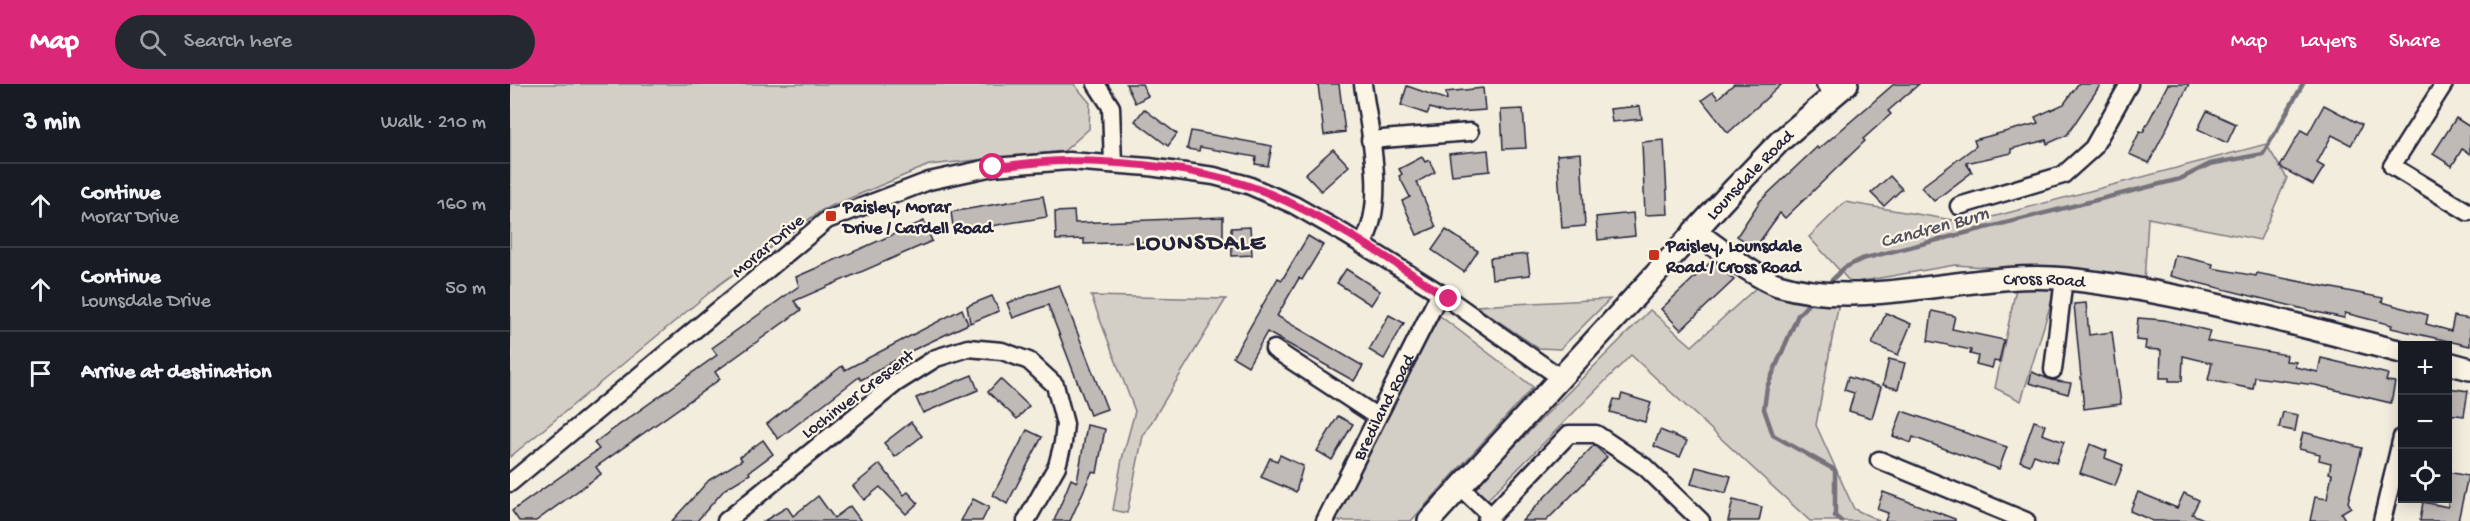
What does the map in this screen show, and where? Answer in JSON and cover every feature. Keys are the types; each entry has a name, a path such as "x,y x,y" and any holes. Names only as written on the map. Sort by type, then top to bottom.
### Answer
{"street":[{"path":"1096,84 1111,107 1113,164"},
{"path":"1362,245 1375,211 1363,84"},
{"path":"1959,206 2063,175 2093,148 2129,84"},
{"path":"2444,84 2392,166 2468,212"},
{"name":"Lounsdale Road","path":"1561,378 1694,231 1780,141 1836,88"},
{"path":"1370,140 1470,132"},
{"name":"Morar Drive","path":"510,483 827,220 929,181 993,167 1069,161 1113,164 1214,176 1248,185 1294,205 1345,234 1440,293 1561,378"},
{"name":"Cross Road","path":"1694,231 1777,285 1828,293 1913,289 2008,279 2064,278 2154,291 2398,351"},
{"path":"2053,370 2064,278"},
{"name":"Brediland Road","path":"1325,521 1440,293"},
{"name":"Lochinver Crescent","path":"726,521 896,383 936,358 968,348 1002,351 1029,361 1054,385 1065,424 1063,443 1057,465 1026,521"},
{"path":"1274,349 1376,416"},
{"path":"2452,364 2470,369"},
{"path":"1429,521 1561,378"},
{"path":"1461,488 1488,519 1569,434 1585,432 1596,434 1645,467 1701,521"},
{"path":"2382,521 2400,449"},
{"path":"1879,460 2026,521"}],"shaded area":[{"path":"510,84 1074,84 1090,103 1089,129 1064,151 929,165 822,210 720,284 510,457"},
{"path":"2266,144 2287,178 2260,240 2148,218 2144,283 2046,271 1955,265 1851,283 1809,237 1845,202 1970,223"},
{"path":"1758,286 1839,302 1816,425 1854,509 1880,521 1810,521 1631,355 1487,500 1472,489 1650,310 1692,346"},
{"path":"2016,288 2055,290 2021,401 1995,388"},
{"path":"1091,296 1226,299 1143,436 1127,513 1113,510 1122,459 1135,411"},
{"path":"1610,299 1560,349 1538,348 1476,306"},
{"path":"1440,316 1533,387 1411,521 1327,521"}],"building":[{"path":"1126,84 1142,84 1148,96 1135,103"},
{"path":"1318,84 1339,84 1345,132 1324,135"},
{"path":"1734,84 1782,84 1728,133 1702,100 1713,92 1718,98"},
{"path":"1894,84 1919,84 1888,111 1891,114 1785,218 1780,213 1755,248 1737,236 1760,201 1817,147 1819,149"},
{"path":"2078,84 2101,84 2067,135 2047,144 2046,140 2011,149 2012,153 1966,163 1972,172 1934,201 1921,187 1976,146 1974,140 2038,123 2035,117 2064,104"},
{"path":"2168,84 2189,84 2149,163 2129,154"},
{"path":"1407,86 1447,100 1446,92 1483,88 1485,110 1445,113 1430,108 1427,114 1401,105"},
{"path":"2324,105 2362,125 2351,145 2332,135 2317,163 2324,167 2313,185 2280,167 2301,130 2308,134"},
{"path":"1640,106 1642,119 1612,122 1610,109"},
{"path":"1144,109 1177,134 1168,146 1135,121"},
{"path":"1523,109 1526,148 1503,149 1501,110"},
{"path":"2207,111 2236,124 2227,143 2198,129"},
{"path":"2456,118 2470,127 2470,154 2462,149 2452,166 2433,154"},
{"path":"1191,131 1272,146 1268,166 1255,164 1256,157 1200,147 1199,151 1187,149"},
{"path":"1664,140 1668,214 1645,215 1642,142"},
{"path":"1333,149 1349,166 1321,191 1305,174"},
{"path":"1488,150 1490,171 1452,175 1449,154"},
{"path":"1581,153 1585,226 1562,228 1557,155"},
{"path":"1422,157 1425,162 1429,160 1435,172 1417,182 1436,227 1417,235 1402,201 1410,197 1399,176 1402,174 1399,169"},
{"path":"1890,176 1902,189 1884,206 1871,193"},
{"path":"1043,196 1047,217 954,232 951,212"},
{"path":"1074,211 1075,223 1223,217 1223,239 1084,244 1084,239 1056,240 1055,212"},
{"path":"1633,213 1635,236 1598,240 1596,217"},
{"path":"924,221 932,241 794,301 801,310 715,372 720,379 596,467 601,474 536,521 519,521 512,511 599,449 594,443 717,355 712,348 799,286 796,277"},
{"path":"1250,227 1252,255 1232,256 1231,228"},
{"path":"1446,230 1478,251 1464,272 1432,250"},
{"path":"1308,236 1323,245 1302,280 1299,278 1277,316 1363,366 1354,381 1267,332 1248,366 1233,357 1278,278 1282,280"},
{"path":"1527,254 1530,275 1492,279 1490,258"},
{"path":"2175,255 2213,264 2212,268 2256,276 2257,273 2383,298 2382,302 2428,315 2426,324 2451,331 2454,316 2470,319 2470,346 2391,328 2392,325 2345,313 2344,318 2170,276"},
{"path":"1713,260 1734,280 1681,330 1661,309"},
{"path":"1346,269 1380,291 1371,305 1337,283"},
{"path":"1059,285 1107,409 1090,415 1048,305 1013,318 1007,303"},
{"path":"992,296 999,311 970,323 967,306"},
{"path":"2086,303 2089,335 2112,332 2121,404 2084,409 2074,304"},
{"path":"962,309 968,324 913,350 861,380 859,377 778,439 767,424 842,366 845,370"},
{"path":"1932,311 1955,316 1952,329 2004,340 1999,362 1994,361 1992,368 1976,364 1978,356 1970,354 1971,350 1928,341"},
{"path":"1886,313 1911,324 1898,355 1872,344"},
{"path":"1389,315 1404,323 1384,359 1369,350"},
{"path":"2138,318 2164,320 2210,331 2207,341 2287,355 2286,361 2296,362 2295,367 2318,372 2321,358 2388,374 2386,381 2395,382 2391,403 2315,385 2255,377 2253,389 2208,380 2212,363 2183,356 2182,381 2160,378 2161,350 2145,349 2146,341 2136,340"},
{"path":"1889,359 1905,363 1898,389 1883,385"},
{"path":"2032,372 2051,380 2071,383 2068,394 2029,383"},
{"path":"972,375 978,390 923,413 916,398"},
{"path":"1848,377 1881,387 1872,418 1849,411 1854,393 1844,390"},
{"path":"1000,379 1029,406 1017,419 988,392"},
{"path":"2452,389 2468,391 2464,416 2452,414"},
{"path":"1622,394 1651,403 1645,422 1610,412 1614,399 1620,400"},
{"path":"1902,411 2007,447 1999,469 1913,437 1911,443 1893,436"},
{"path":"2283,412 2298,415 2295,431 2279,428"},
{"path":"1338,416 1353,424 1332,460 1317,451"},
{"path":"2034,421 2045,425 2042,434 2064,442 2056,463 2034,455 2030,465 2020,461"},
{"path":"911,422 922,436 895,457 884,443"},
{"path":"1087,425 1105,429 1097,473 1092,472 1070,521 1054,521 1071,479 1077,482"},
{"path":"1027,430 1042,437 1007,504 993,495"},
{"path":"1660,430 1687,441 1680,457 1654,446"},
{"path":"2303,432 2362,448 2348,502 2351,507 2341,513 2346,521 2310,521 2315,497 2327,499 2332,474 2329,473 2331,463 2319,460 2320,454 2299,449"},
{"path":"763,440 773,454 749,472 750,474 725,489 697,521 672,521 709,480 742,460 740,457"},
{"path":"2090,444 2107,451 2105,458 2123,465 2115,486 2080,473"},
{"path":"1594,445 1607,457 1583,484 1546,521 1522,521"},
{"path":"1280,455 1303,466 1296,492 1261,477 1270,458 1277,461"},
{"path":"880,464 904,495 908,492 918,503 906,514 880,487 864,500 853,486"},
{"path":"1696,467 1731,476 1726,493 1691,484"},
{"path":"2452,473 2468,476 2458,521 2420,521 2423,503 2448,507 2448,503 2452,503"},
{"path":"1883,492 1955,519 1955,521 1885,521 1888,513 1877,509"},
{"path":"2138,492 2177,508 2184,493 2199,500 2192,514 2208,521 2153,521 2130,511"},
{"path":"818,496 834,518 850,506 861,521 764,521 787,507 793,516"},
{"path":"973,499 989,507 982,521 961,521"},
{"path":"1733,500 1762,507 1759,521 1728,521"}],"waterway":[{"name":"Candren Burn","path":"1826,286 1844,268 1862,259 2180,179 2210,164 2263,154 2303,84"},
{"name":"Candren Burn","path":"1814,298 1798,315 1767,387 1764,409 1773,435 1835,470 1835,516 1841,521"}],"place":[{"name":"Paisley, Morar Drive / Cardell Road","path":"831,216"},
{"name":"Paisley, Lounsdale Road / Cross Road","path":"1654,255"}],"district":[{"name":"LOUNSDALE","path":"1201,241"}],"route":[{"path":"993,167 1069,161 1149,167 1214,176 1248,185 1294,205 1449,299"}]}
